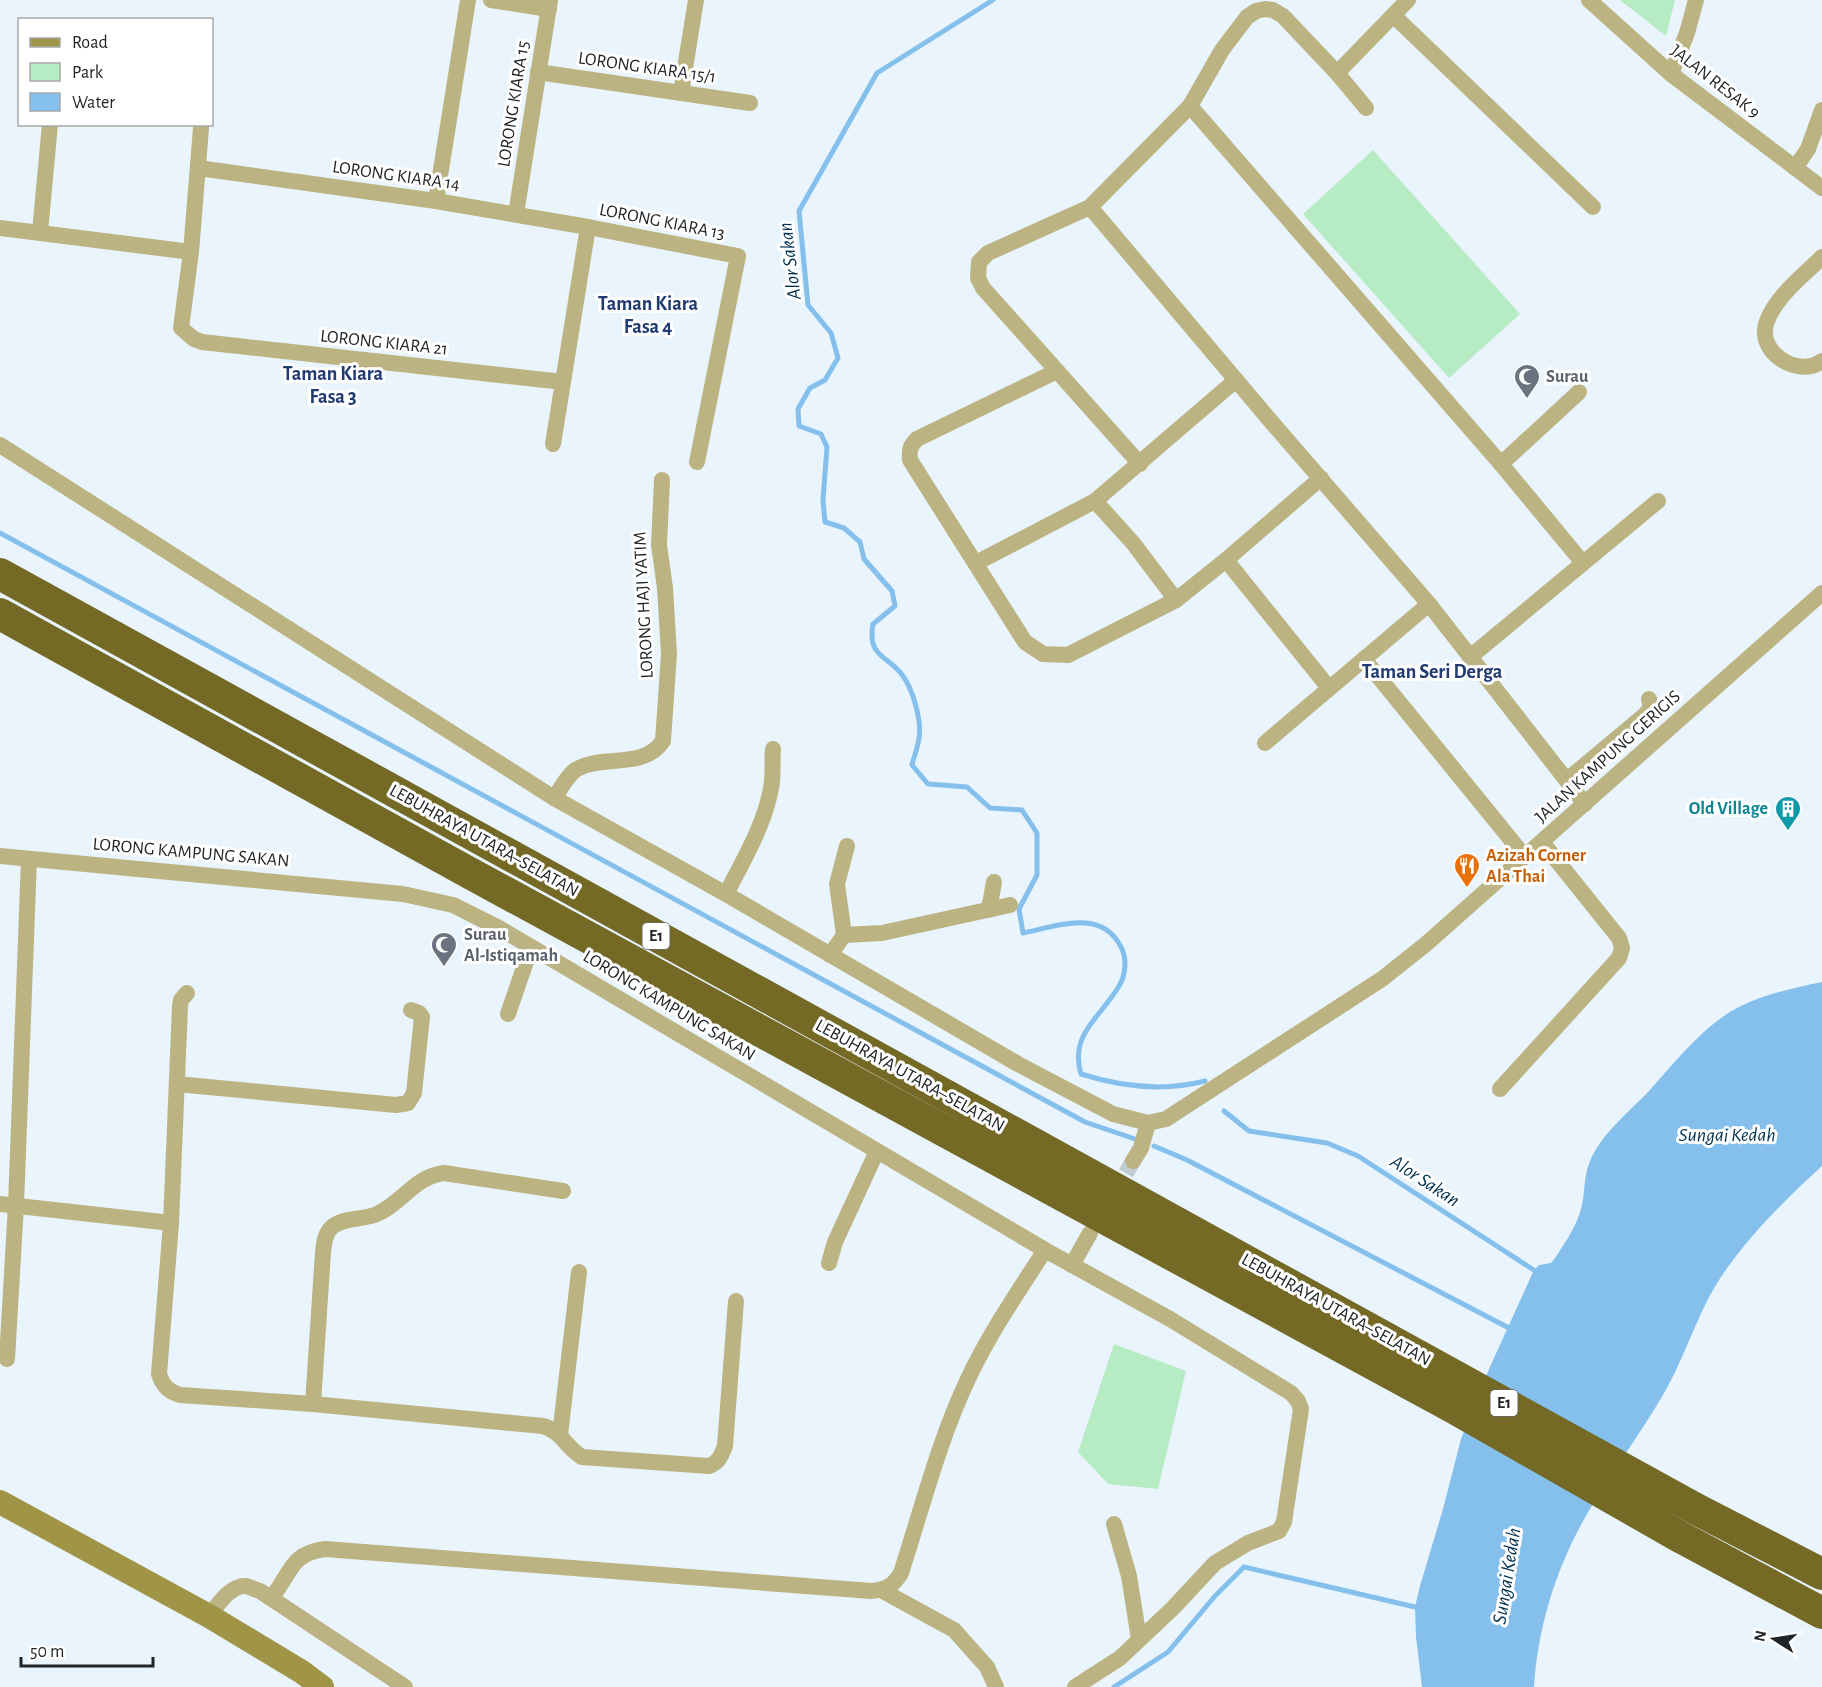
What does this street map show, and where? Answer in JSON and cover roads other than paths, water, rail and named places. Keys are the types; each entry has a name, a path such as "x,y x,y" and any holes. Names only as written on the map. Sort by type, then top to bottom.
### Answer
{"highway":[{"name":"LEBUHRAYA UTARA–SELATAN","path":"0,574 1696,1509 1822,1574"},
{"name":"LEBUHRAYA UTARA–SELATAN","path":"0,614 476,877 1454,1408 1682,1538 1822,1613"}],"main road":[{"path":"0,1502 209,1616 302,1672 321,1687"},
{"path":"0,1521 100,1558"}],"street":[{"path":"436,201 468,0"},
{"path":"491,0 549,5"},
{"path":"681,93 696,0"},
{"path":"1337,73 1408,0"},
{"name":"JALAN RESAK 9","path":"1589,0 1671,74 1822,188"},
{"path":"1671,74 1687,33 1696,0"},
{"name":"LORONG KIARA 15","path":"516,214 549,5"},
{"path":"1140,464 983,288 978,278 979,262 988,253 1090,207 1190,106 1222,50 1247,17 1265,9 1273,10 1283,16 1337,73 1366,108"},
{"path":"1393,15 1593,207"},
{"name":"LORONG KIARA 15/1","path":"538,72 750,103"},
{"path":"1190,106 1501,464 1583,563"},
{"path":"1795,168 1808,149 1822,110"},
{"path":"40,232 50,126"},
{"path":"0,228 191,252 201,128"},
{"name":"LORONG KIARA 14","path":"198,168 436,201 588,227"},
{"path":"1090,207 1429,604 1585,804"},
{"name":"LORONG KIARA 13","path":"553,444 588,227 738,256 697,462"},
{"name":"LORONG KIARA 21","path":"191,252 182,327 194,339 202,342 563,382"},
{"path":"1822,258 1786,292 1771,312 1766,322 1764,335 1767,346 1787,364 1808,367 1822,361"},
{"path":"1057,371 917,440 911,445 909,453 910,460 1025,642 1043,654 1068,655 1176,600 1226,560 1321,477"},
{"path":"976,564 1095,501 1236,380"},
{"path":"1501,464 1579,392"},
{"path":"0,445 554,798 726,894 1018,1064 1113,1114 1148,1123 1141,1148 1133,1161"},
{"name":"LORONG HAJI YATIM","path":"554,798 574,771 586,765 645,757 657,750 663,741 669,654 665,588 659,545 662,480"},
{"path":"1095,501 1133,543 1176,600"},
{"path":"1470,657 1658,501"},
{"path":"1226,560 1329,688"},
{"name":"JALAN KAMPUNG GERIGIS","path":"1148,1123 1166,1119 1382,979 1426,944 1822,593"},
{"path":"1265,743 1429,604"},
{"path":"1364,659 1525,857"},
{"path":"1567,780 1645,715 1651,707 1649,699"},
{"path":"726,894 766,808 772,783 773,749"},
{"path":"1500,1089 1619,958 1622,948 1619,938 1542,842"},
{"path":"830,955 844,935 837,884 847,846"},
{"name":"LORONG KAMPUNG SAKAN","path":"0,856 403,894 453,905 474,914 531,946 1045,1250 1170,1319 1291,1393 1299,1401 1300,1409 1284,1522 1279,1531 1248,1542 1215,1563 1173,1608 1139,1639"},
{"path":"7,1359 8,1204 29,859"},
{"path":"989,910 994,882"},
{"path":"844,935 882,933 1010,905"},
{"path":"508,1014 531,946"},
{"path":"187,993 181,1000 171,1223 159,1374 162,1383 170,1391 180,1395 314,1404 543,1426 560,1435 574,1452 582,1457 698,1467 716,1463 721,1457 724,1446 736,1301"},
{"path":"177,1084 396,1105 408,1103 414,1093 422,1017 411,1010"},
{"path":"829,1263 835,1242 877,1151"},
{"path":"314,1404 323,1252 327,1232 334,1225 343,1221 376,1215 388,1208 423,1178 444,1173 563,1191"},
{"path":"8,1204 171,1223"},
{"path":"1072,1265 1090,1233"},
{"path":"881,1590 896,1581 901,1573 951,1421 968,1379 987,1343 1045,1250"},
{"path":"560,1435 579,1272"},
{"path":"1075,1687 1120,1658 1139,1639 1129,1576 1114,1524"},
{"path":"271,1598 300,1556 313,1550 325,1549 881,1590 954,1630 987,1667 996,1687"},
{"path":"209,1616 222,1599 233,1590 245,1586 271,1598 405,1687"}],"water":[{"name":"Sungai Kedah","path":"1822,982 1822,1166 1768,1218 1721,1277 1705,1305 1663,1395 1587,1514 1566,1555 1550,1598 1536,1664 1534,1687 1422,1687 1415,1607 1461,1439 1489,1369 1534,1270 1539,1265 1551,1263 1574,1226 1582,1205 1588,1166 1595,1151 1616,1123 1702,1034 1726,1014 1759,998"}],"waterway":[{"name":"Alor Sakan","path":"993,0 877,73 799,211 808,305 831,333 838,358 825,380 810,388 798,409 799,426 821,434 827,447 823,500 825,522 844,528 860,542 864,559 892,591 895,606 873,624 873,644 880,655 903,676 913,697 920,731 912,765 928,784 967,787 990,808 1022,810 1037,833 1037,875 1019,909 1023,933 1064,924 1091,924 1102,927 1113,935 1123,951 1125,966 1121,982 1089,1027 1079,1048 1078,1060 1081,1074 1127,1085 1158,1087 1205,1081"},
{"path":"0,533 1085,1122 1135,1139"},
{"name":"Alor Sakan","path":"1224,1111 1249,1131 1327,1143 1358,1156 1540,1274"},
{"path":"1154,1146 1187,1160 1509,1328 1514,1333"},
{"path":"1114,1687 1168,1652 1215,1596 1244,1567 1415,1607"}],"tunnel":[{"path":"1114,1194 1133,1161"}],"place":[{"name":"Surau","path":"1527,400"},
{"name":"Old Village","path":"1788,832"},
{"name":"Azizah Corner Ala Thai","path":"1467,889"},
{"name":"Surau Al-Istiqamah","path":"444,968"}],"district":[{"name":"Taman Kiara Fasa 4","path":"648,316"},
{"name":"Taman Kiara Fasa 3","path":"333,386"},
{"name":"Taman Seri Derga","path":"1432,672"}]}
